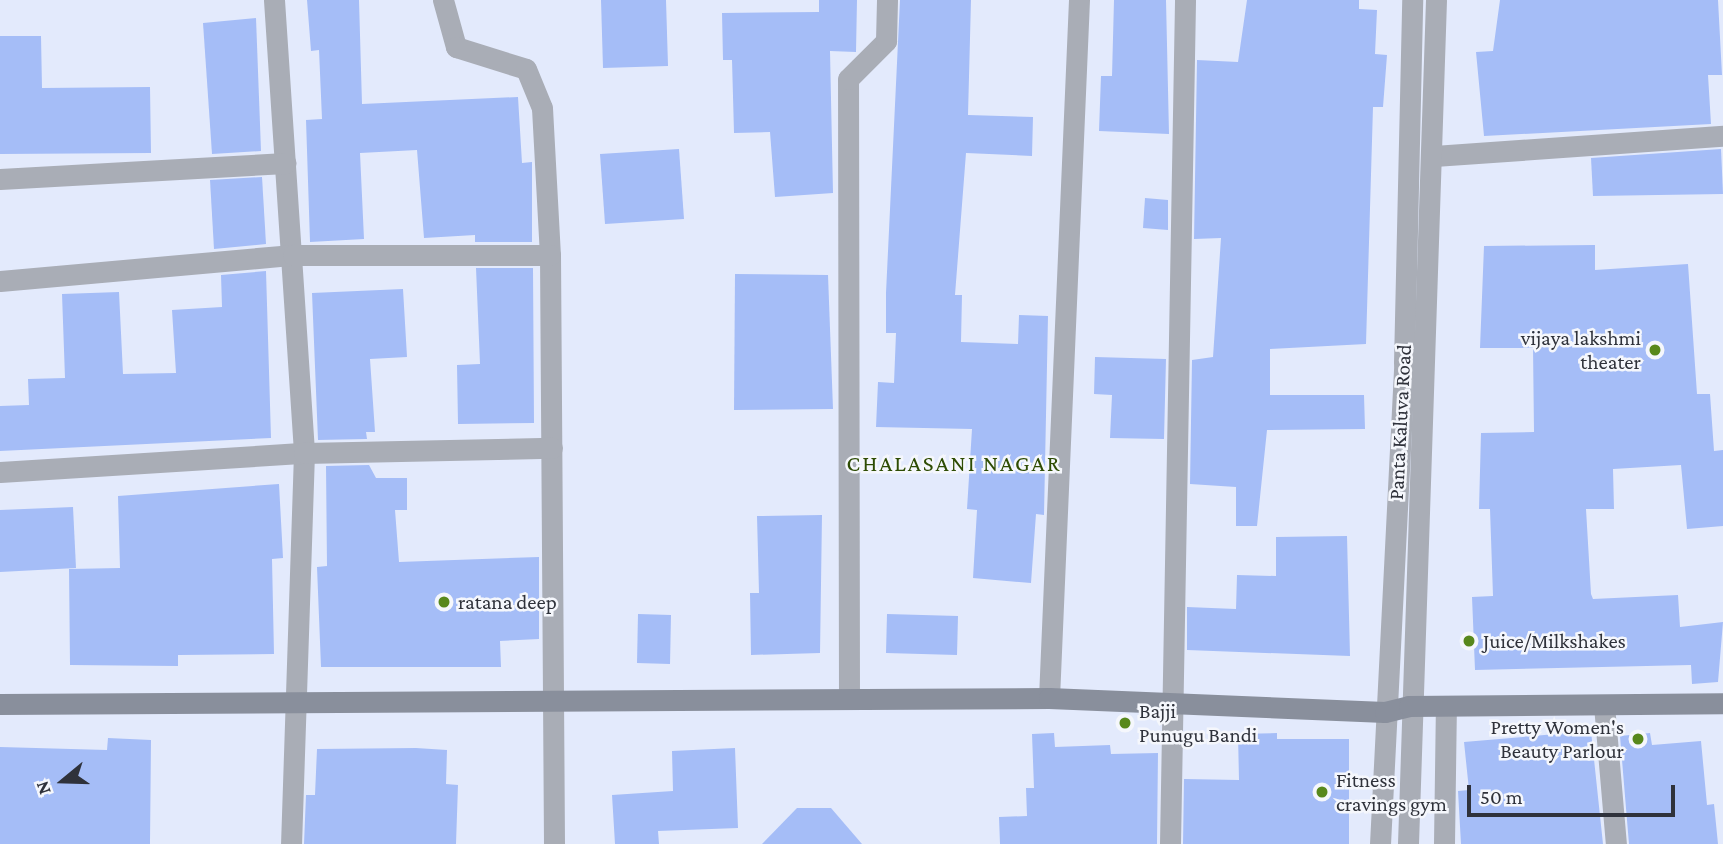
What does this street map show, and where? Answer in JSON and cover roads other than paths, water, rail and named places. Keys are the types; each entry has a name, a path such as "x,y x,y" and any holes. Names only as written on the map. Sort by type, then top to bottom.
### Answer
{"main road":[{"path":"0,704 1049,698 1385,712 1409,706 1446,708 1723,702"}],"street":[{"path":"274,0 293,255 304,453 291,844"},
{"path":"443,0 456,47 526,69 538,89 550,255 554,844"},
{"path":"849,699 848,79 886,41 887,0"},
{"path":"1049,698 1079,0"},
{"path":"1170,844 1170,701 1185,0"},
{"name":"Panta Kaluva Road","path":"1380,844 1404,363 1412,0"},
{"name":"Panta Kaluva Road","path":"1408,844 1409,706 1433,156 1436,0"},
{"path":"1433,156 1723,136"},
{"path":"0,179 286,163"},
{"path":"0,281 293,255 550,255"},
{"path":"0,472 304,453 552,448"},
{"path":"1604,705 1616,844"},
{"path":"1444,844 1446,708"}],"place":[{"name":"vijaya lakshmi theater","path":"1655,350"},
{"name":"ratana deep","path":"444,602"},
{"name":"Juice/Milkshakes","path":"1469,641"},
{"name":"Bajji Punugu Bandi","path":"1125,723"},
{"name":"Pretty Women's Beauty Parlour","path":"1638,739"},
{"name":"Fitness cravings gym","path":"1322,792"}],"district":[{"name":"CHALASANI NAGAR","path":"954,463"}]}
